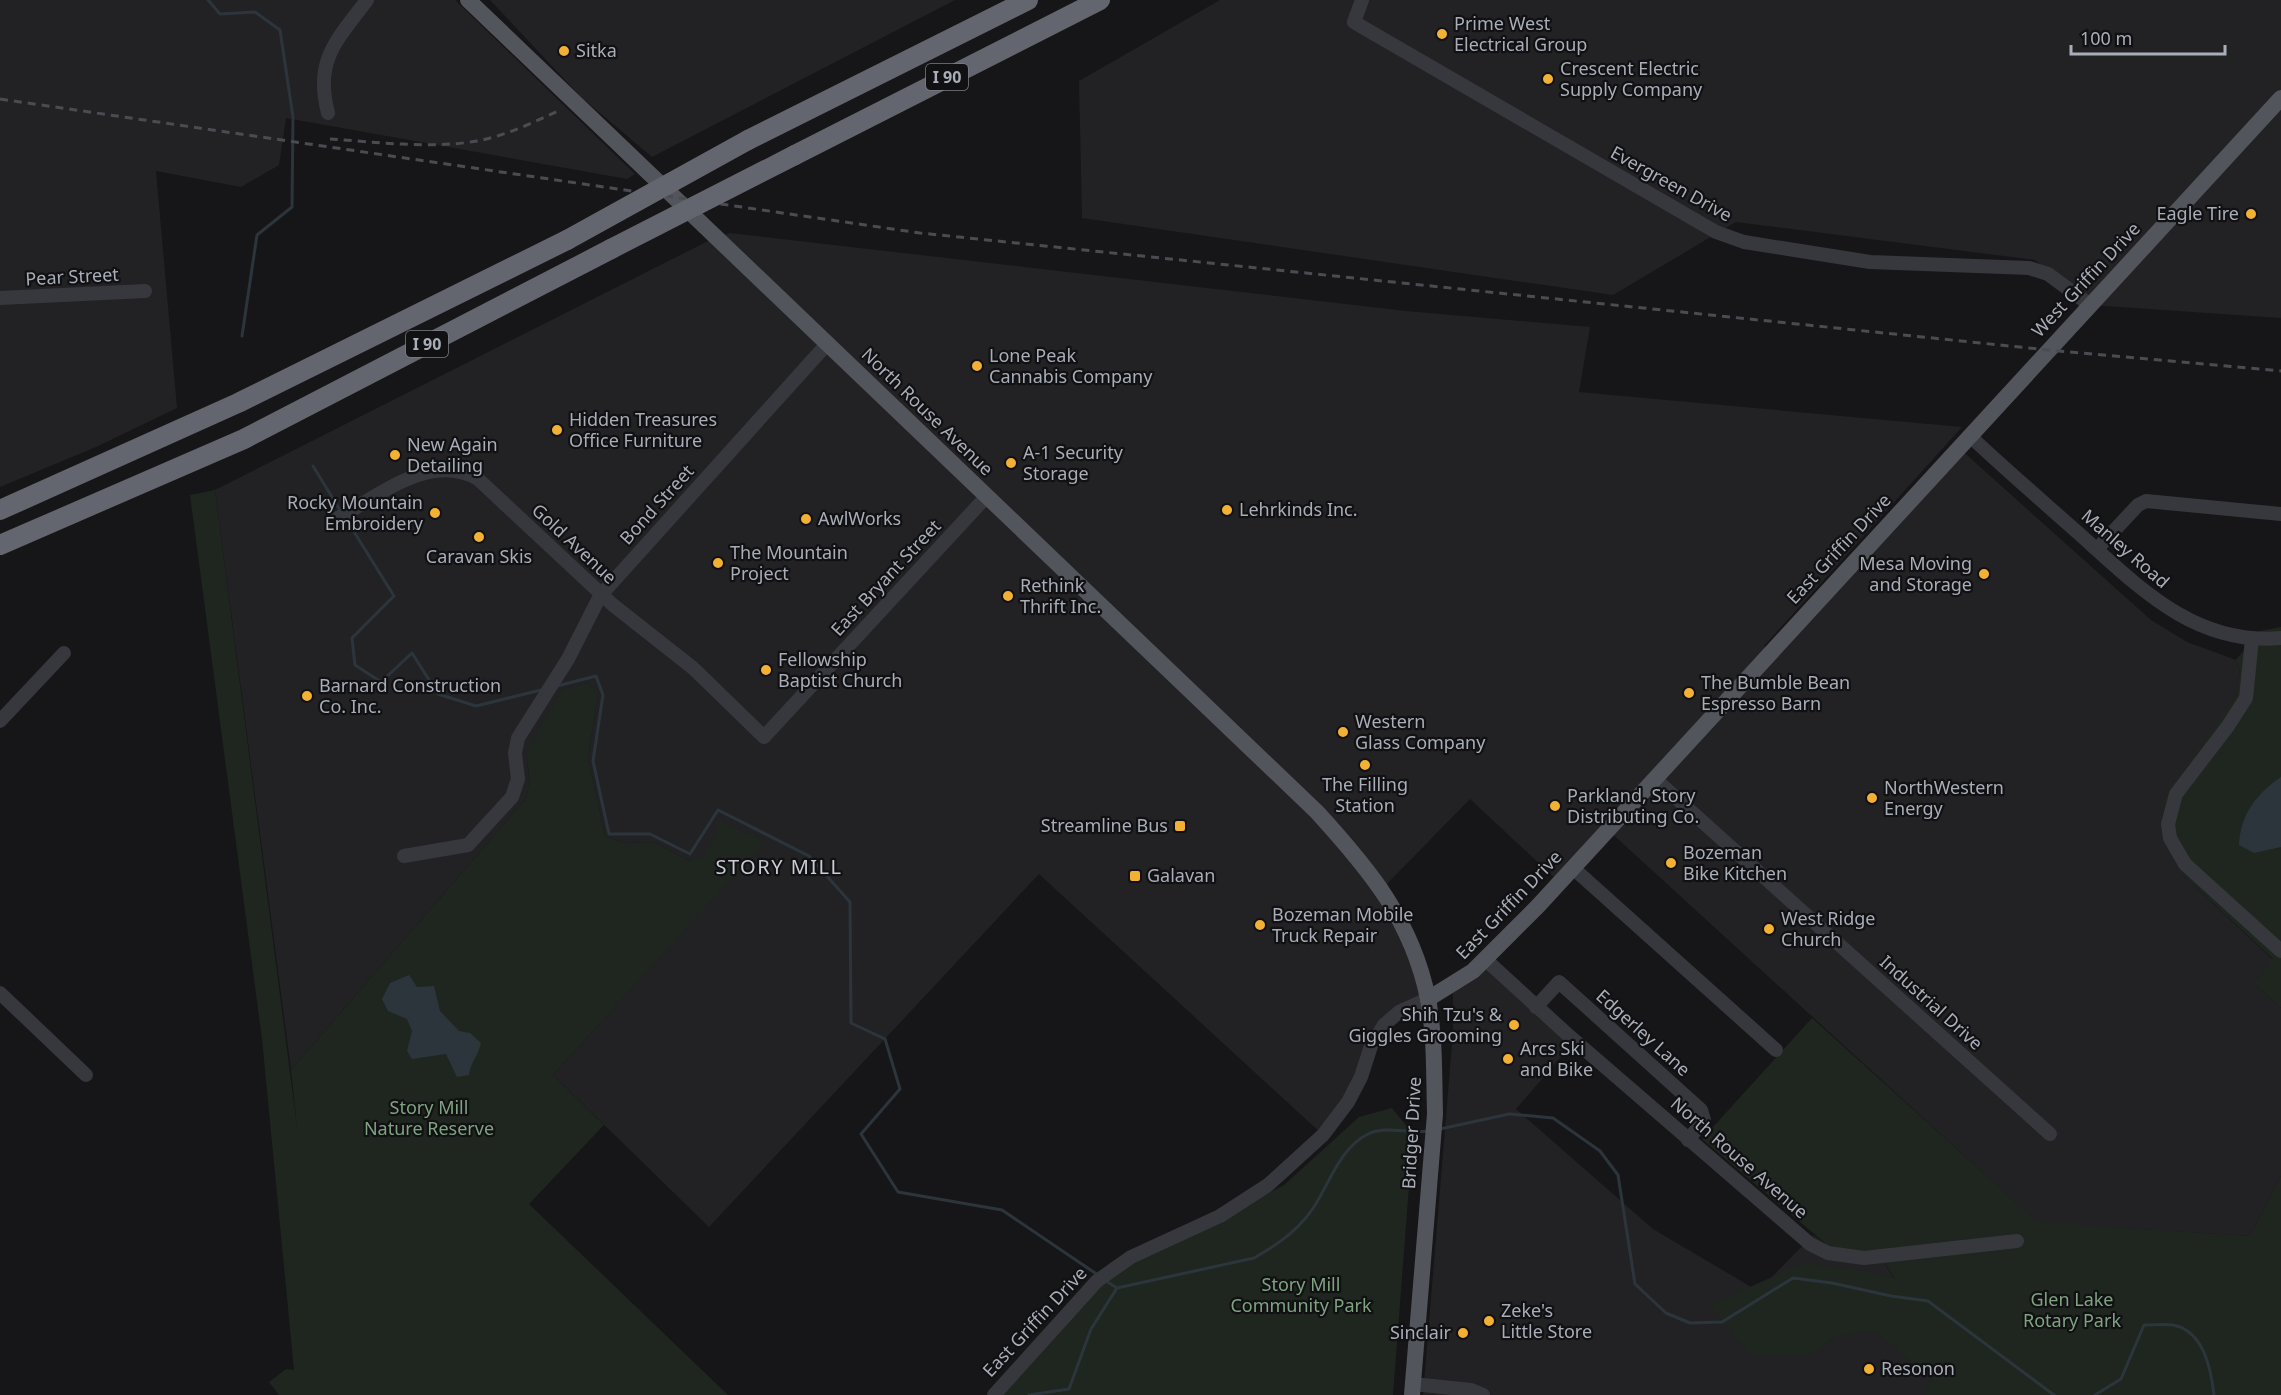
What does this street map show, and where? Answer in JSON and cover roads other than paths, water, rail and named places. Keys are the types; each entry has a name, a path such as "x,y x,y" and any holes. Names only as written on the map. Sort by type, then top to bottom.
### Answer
{"highway":[{"name":"I 90","path":"0,510 238,403 567,240 748,140 1029,0"},
{"name":"I 90","path":"0,545 244,439 1100,0"}],"main road":[{"name":"North Rouse Avenue","path":"468,0 1317,812 1356,855"},
{"name":"West Griffin Drive","path":"1970,436 2281,98"},
{"name":"East Griffin Drive","path":"1428,999 1457,982 1486,960 1970,436"},
{"name":"Bridger Drive","path":"1356,855 1380,886 1404,929 1428,999 1435,1114 1413,1389"}],"street":[{"path":"327,112 322,90 322,72 333,49 367,0"},
{"name":"Evergreen Drive","path":"1362,0 1354,22 1716,232 1744,242 1870,262 2029,268 2048,274 2090,305"},
{"name":"Pear Street","path":"0,298 145,291"},
{"name":"Bond Street","path":"404,856 468,845 513,797 518,779 515,753 517,741 564,664 601,594 827,344"},
{"name":"Manley Road","path":"1970,436 2164,607 2214,631 2252,639 2281,638"},
{"name":"Gold Avenue","path":"336,519 424,472 447,469 467,472 478,479 601,594 693,668 764,737"},
{"name":"East Bryant Street","path":"764,737 987,496"},
{"path":"2097,549 2138,505 2146,501 2281,514"},
{"path":"2252,639 2246,698 2176,795 2168,824 2170,838 2185,864 2281,951"},
{"path":"0,721 64,653"},
{"name":"Industrial Drive","path":"1655,779 2050,1134"},
{"path":"1573,868 1776,1050"},
{"name":"North Rouse Avenue","path":"1486,960 1536,1007 1795,1234 1828,1253 1864,1257 2017,1241"},
{"name":"Edgerley Lane","path":"1536,1007 1559,982 1701,1110 1704,1120 1688,1140"},
{"path":"0,993 86,1075"},
{"name":"East Griffin Drive","path":"994,1395 1097,1281 1108,1272 1131,1257 1220,1216 1268,1185 1323,1135 1348,1102 1361,1077 1371,1046 1384,1024 1399,1011 1428,999"},
{"path":"1413,1389 1471,1390 1483,1395"}],"waterway":[{"path":"208,0 220,14 255,12 280,30 293,117 292,207 257,235 242,336"},
{"path":"313,466 340,510"},
{"path":"346,519 394,596 352,638 355,665 381,682 412,653 438,694 476,706 545,689"},
{"path":"557,686 596,676 603,695 593,761 609,834 650,834 690,854 718,810 809,856 850,902 851,1023 885,1039 900,1089 861,1134 898,1192 1002,1210 1098,1275"},
{"path":"1440,1129 1509,1114 1553,1118 1600,1151 1618,1175 1635,1284 1666,1313 1690,1323 1722,1322 1793,1278 1928,1301 2054,1395"},
{"path":"1029,1395 1069,1389 1091,1329 1117,1288 1254,1258 1286,1237 1311,1212 1339,1163 1356,1142 1375,1131 1428,1131"},
{"path":"1106,1281 1117,1288"},
{"path":"2095,1395 2121,1379 2144,1325 2173,1325 2192,1335 2204,1352 2211,1374 2214,1395"}],"railway":[{"path":"0,99 920,233 2048,350 2281,371"},
{"path":"330,139 404,144 477,141 518,129 558,111"}],"place":[{"name":"Prime West Electrical Group","path":"1442,34"},
{"name":"Sitka","path":"564,51"},
{"name":"Crescent Electric Supply Company","path":"1548,79"},
{"name":"Eagle Tire","path":"2251,214"},
{"name":"Lone Peak Cannabis Company","path":"977,366"},
{"name":"Hidden Treasures Office Furniture","path":"557,430"},
{"name":"New Again Detailing","path":"395,455"},
{"name":"A-1 Security Storage","path":"1011,463"},
{"name":"Lehrkinds Inc.","path":"1227,510"},
{"name":"Rocky Mountain Embroidery","path":"435,513"},
{"name":"AwlWorks","path":"806,519"},
{"name":"Caravan Skis","path":"479,537"},
{"name":"The Mountain Project","path":"718,563"},
{"name":"Mesa Moving and Storage","path":"1984,574"},
{"name":"Rethink Thrift Inc.","path":"1008,596"},
{"name":"Fellowship Baptist Church","path":"766,670"},
{"name":"The Bumble Bean Espresso Barn","path":"1689,693"},
{"name":"Barnard Construction Co. Inc.","path":"307,696"},
{"name":"Western Glass Company","path":"1343,732"},
{"name":"The Filling Station","path":"1365,765"},
{"name":"NorthWestern Energy","path":"1872,798"},
{"name":"Parkland, Story Distributing Co.","path":"1555,806"},
{"name":"Streamline Bus","path":"1180,826"},
{"name":"Bozeman Bike Kitchen","path":"1671,863"},
{"name":"Galavan","path":"1135,876"},
{"name":"Bozeman Mobile Truck Repair","path":"1260,925"},
{"name":"West Ridge Church","path":"1769,929"},
{"name":"Shih Tzu's & Giggles Grooming","path":"1514,1025"},
{"name":"Arcs Ski and Bike","path":"1508,1059"},
{"name":"Zeke's Little Store","path":"1489,1321"},
{"name":"Sinclair","path":"1463,1333"},
{"name":"Resonon","path":"1869,1369"}],"district":[{"name":"STORY MILL","path":"779,867"}],"park label":[{"name":"Story Mill Nature Reserve","path":"429,1118"},
{"name":"Story Mill Community Park","path":"1301,1295"},
{"name":"Glen Lake Rotary Park","path":"2072,1310"}]}
